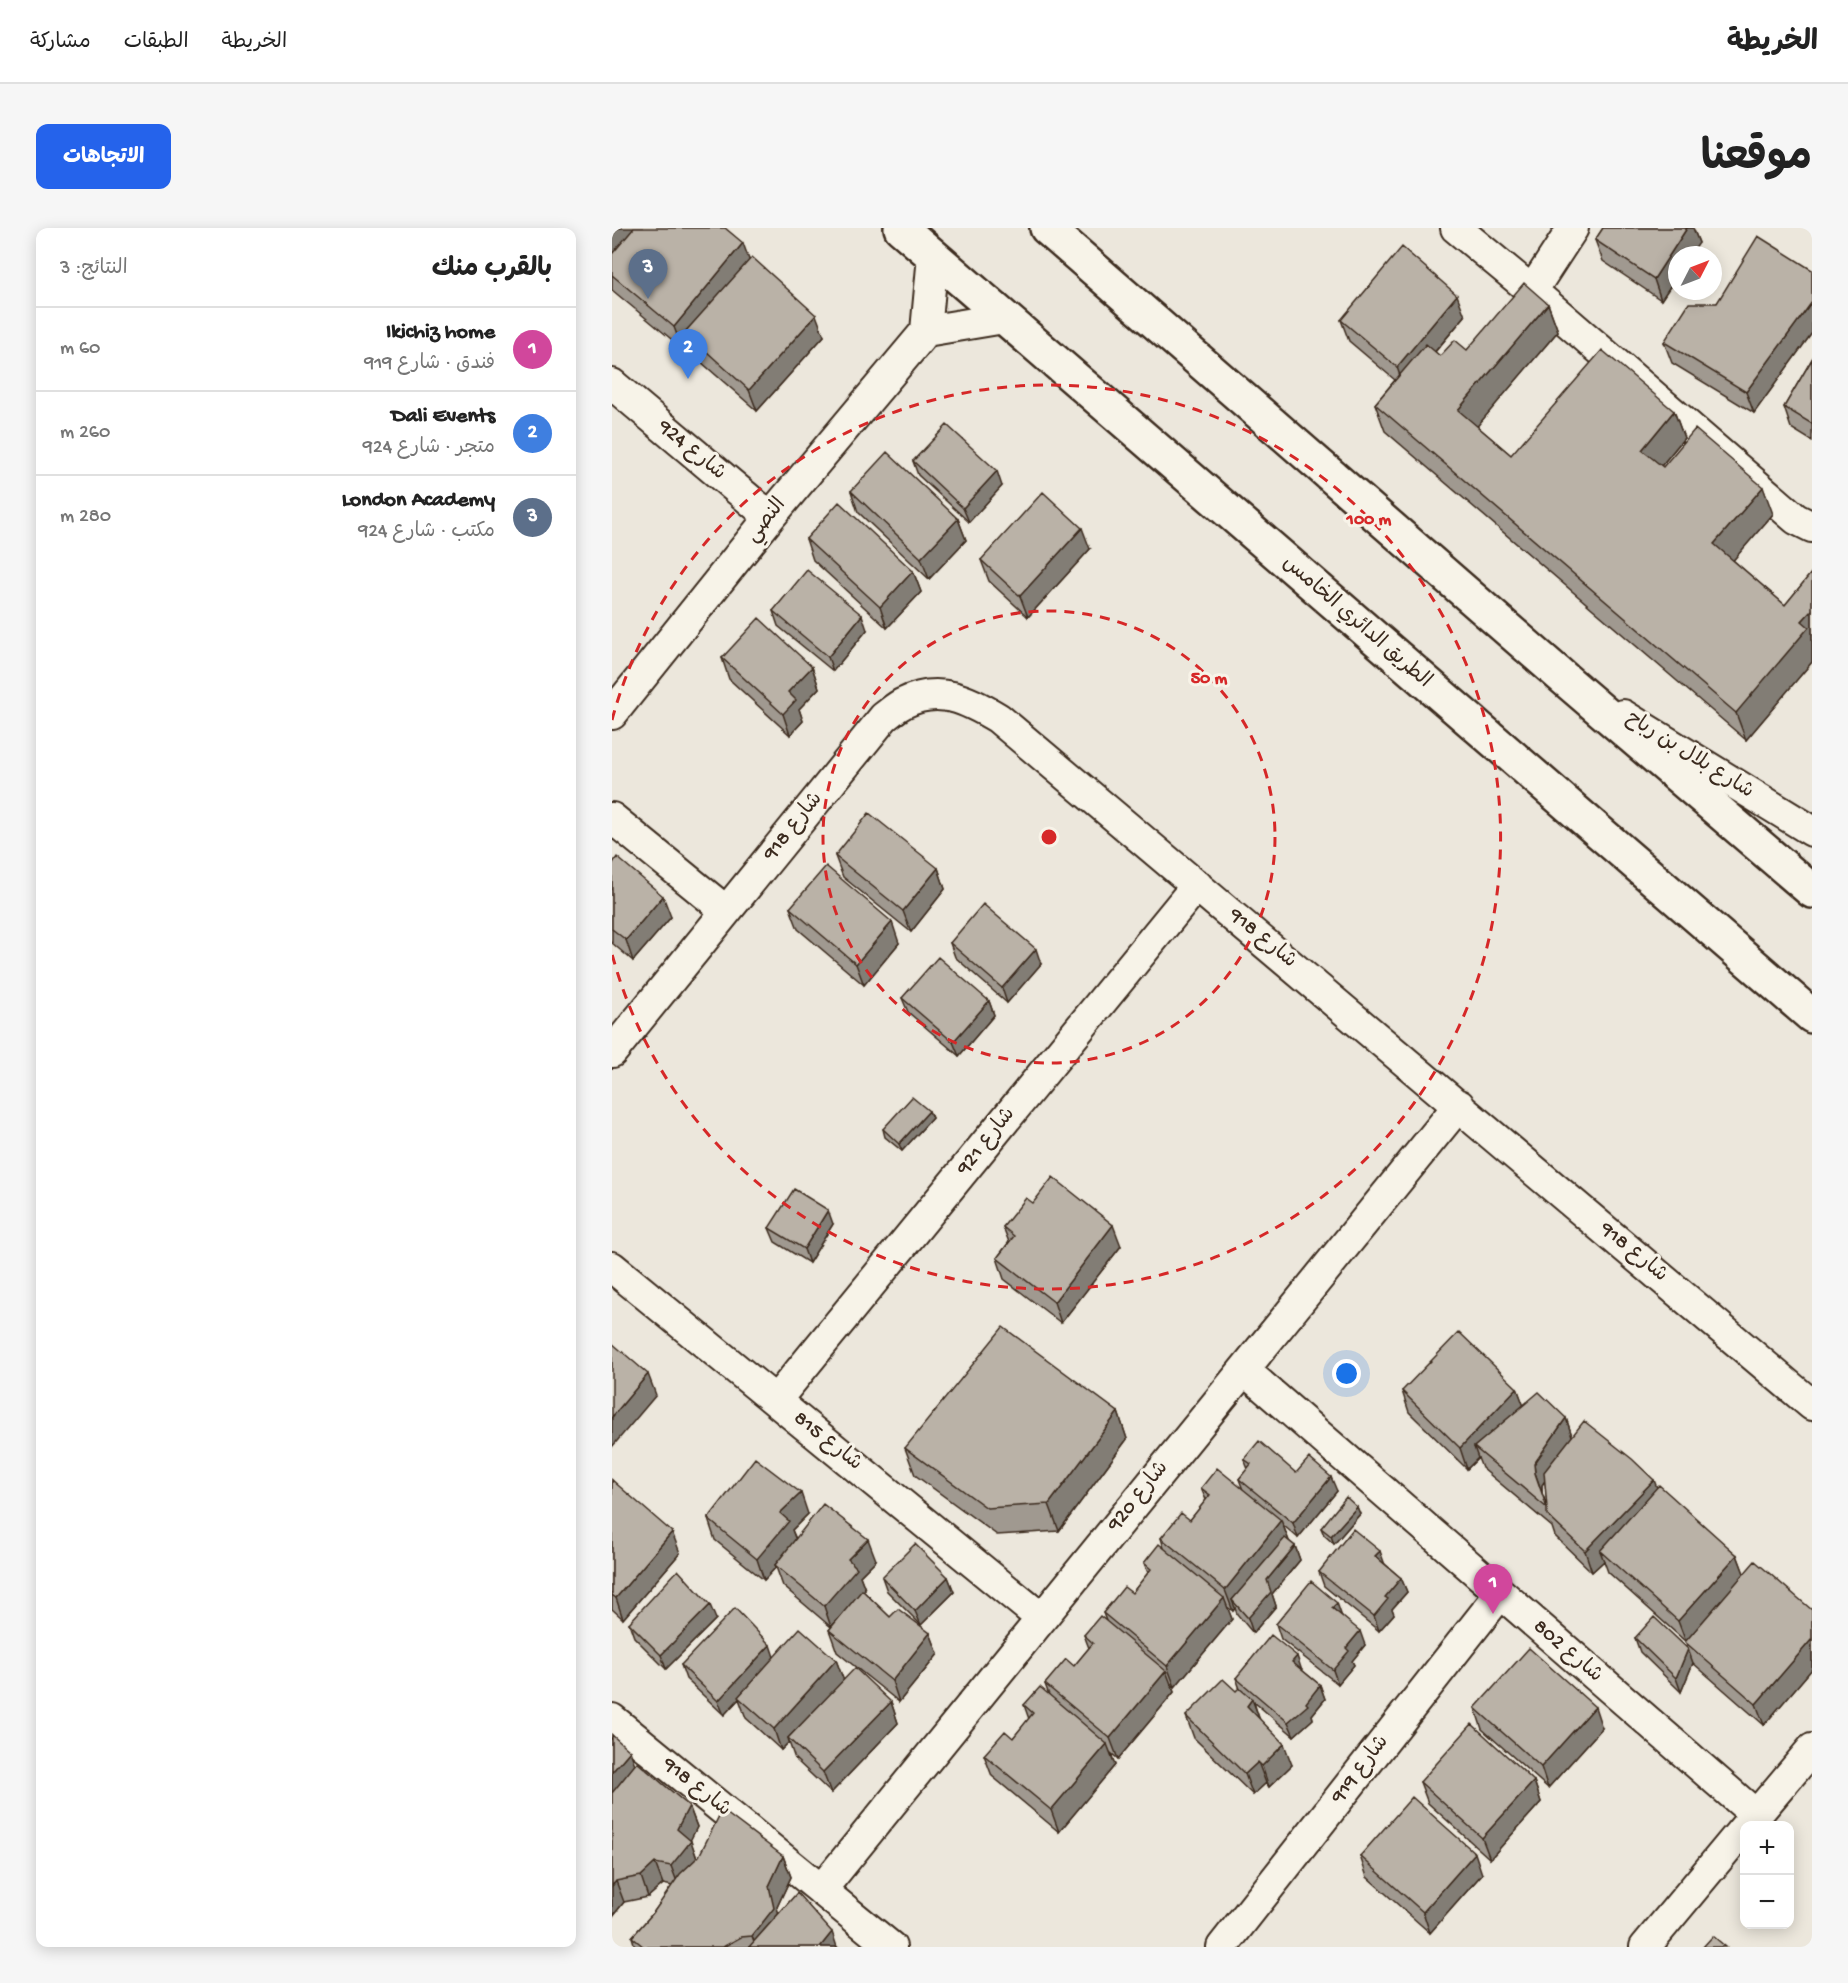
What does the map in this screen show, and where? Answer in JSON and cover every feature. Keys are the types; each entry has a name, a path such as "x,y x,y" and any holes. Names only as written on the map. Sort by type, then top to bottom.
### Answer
{"main road":[{"name":"الطريق الدائري الخامس","path":"901,228 1812,1016"},
{"path":"1047,228 1812,891"}],"street":[{"path":"1456,228 1796,519 1812,527"},
{"path":"1532,291 1573,228"},
{"path":"933,256 926,331 1004,318"},
{"name":"النصي","path":"612,714 770,517 926,331"},
{"name":"شارع 924","path":"612,384 770,517"},
{"name":"شارع بلال بن رباح","path":"1567,681 1812,831"},
{"name":"شارع 918","path":"612,1052 885,717 904,703 927,695 951,695 974,703 998,718 1812,1405"},
{"path":"612,818 726,911"},
{"name":"شارع 921","path":"776,1400 1197,885"},
{"name":"شارع 920","path":"821,1890 1459,1105"},
{"name":"شارع 815","path":"612,1267 1041,1617"},
{"name":"شارع 802","path":"1244,1370 1500,1594 1747,1821"},
{"name":"شارع 919","path":"1222,1947 1500,1594"},
{"name":"شارع 918","path":"612,1719 891,1947"},
{"path":"1751,1821 1812,1749"},
{"path":"1645,1947 1740,1834"}],"building":[{"path":"634,228 725,228 743,243 674,327 612,275 612,254"},
{"path":"1603,228 1687,228 1675,246 1668,246 1668,257 1654,279 1595,240"},
{"path":"1758,236 1812,270 1812,302 1746,392 1664,342 1689,303 1717,303 1722,300 1722,295"},
{"path":"1402,247 1457,295 1397,367 1341,320"},
{"path":"752,257 816,315 749,390 685,332"},
{"path":"1524,283 1548,304 1458,410 1511,455 1602,350 1674,411 1642,450 1663,467 1695,429 1763,487 1714,544 1785,605 1812,572 1812,610 1802,621 1809,627 1736,713 1375,404 1426,344 1440,356 1455,340 1467,350"},
{"path":"1812,359 1812,424 1784,407"},
{"path":"947,425 997,471 963,508 913,461"},
{"path":"887,452 958,519 921,558 851,491"},
{"path":"1043,492 1082,528 1020,596 981,560"},
{"path":"839,502 913,571 880,607 806,539"},
{"path":"807,570 862,615 828,657 773,611"},
{"path":"759,618 812,667 788,692 796,700 783,714 722,658"},
{"path":"869,813 938,868 903,911 835,856"},
{"path":"617,857 663,896 626,940 612,929 612,862"},
{"path":"826,866 892,922 856,964 790,908"},
{"path":"983,904 1036,949 1002,988 950,943"},
{"path":"938,957 989,1001 953,1042 902,998"},
{"path":"912,1097 929,1111 899,1144 883,1129"},
{"path":"1053,1177 1113,1225 1054,1302 997,1258 1014,1236 1003,1227 1026,1198 1033,1203"},
{"path":"794,1189 828,1210 804,1249 769,1228"},
{"path":"1003,1327 1118,1412 1049,1504 987,1508 905,1448"},
{"path":"1459,1332 1517,1388 1460,1448 1402,1391"},
{"path":"612,1343 648,1374 612,1417"},
{"path":"1539,1392 1566,1418 1534,1464 1547,1508 1474,1447"},
{"path":"1584,1421 1632,1459 1654,1480 1585,1551 1547,1515 1544,1472"},
{"path":"1259,1441 1296,1473 1309,1458 1331,1477 1293,1523 1239,1479 1251,1464 1244,1459"},
{"path":"755,1458 801,1493 780,1513 789,1521 757,1559 708,1519"},
{"path":"1217,1468 1281,1520 1225,1590 1161,1538 1181,1513 1190,1520 1210,1495 1201,1488"},
{"path":"612,1480 672,1532 616,1598 612,1595"},
{"path":"1659,1485 1737,1555 1678,1621 1600,1551"},
{"path":"1346,1497 1357,1507 1331,1536 1321,1528"},
{"path":"823,1504 868,1539 848,1559 857,1568 824,1606 775,1565"},
{"path":"1353,1529 1380,1551 1375,1556 1401,1578 1385,1597 1388,1599 1374,1616 1319,1572"},
{"path":"1285,1538 1295,1546 1267,1580 1271,1592 1248,1618 1232,1600"},
{"path":"915,1544 948,1577 915,1611 882,1577"},
{"path":"1159,1544 1224,1598 1167,1666 1103,1613 1124,1587 1132,1593 1151,1569 1144,1563"},
{"path":"1755,1561 1812,1610 1812,1639 1756,1704 1685,1642"},
{"path":"678,1570 710,1605 661,1655 629,1623"},
{"path":"1311,1581 1337,1603 1332,1608 1360,1631 1346,1648 1349,1651 1333,1670 1276,1624"},
{"path":"862,1590 890,1617 898,1609 930,1633 892,1681 829,1630"},
{"path":"735,1608 770,1645 718,1701 681,1665"},
{"path":"1100,1616 1166,1671 1110,1738 1045,1684 1066,1659 1074,1666 1093,1643 1084,1635"},
{"path":"1654,1617 1688,1649 1676,1678 1635,1638"},
{"path":"800,1628 836,1660 774,1729 738,1697"},
{"path":"1271,1635 1297,1656 1292,1662 1320,1685 1306,1703 1308,1705 1288,1722 1236,1678"},
{"path":"1529,1648 1595,1707 1541,1767 1475,1708"},
{"path":"855,1668 891,1702 823,1772 788,1738"},
{"path":"1223,1679 1236,1691 1239,1688 1252,1699 1247,1706 1284,1744 1262,1766 1258,1762 1245,1774 1186,1716"},
{"path":"1040,1687 1107,1744 1051,1810 984,1755 1005,1731 1013,1738 1033,1713 1024,1705"},
{"path":"1472,1724 1534,1781 1482,1838 1420,1782"},
{"path":"612,1735 630,1751 612,1772"},
{"path":"637,1762 689,1806 677,1829 691,1841 671,1866 655,1863 641,1876 616,1881 612,1886 612,1793"},
{"path":"1412,1797 1475,1853 1423,1912 1360,1856"},
{"path":"722,1810 783,1856 769,1886 774,1908 752,1936 741,1937 723,1947 644,1947 632,1937 653,1913 680,1874 699,1856"},
{"path":"797,1893 832,1932 820,1947 749,1947"},
{"path":"1713,1936 1726,1947 1703,1947"}],"place":[{"name":"London Academy","path":"648,299"},
{"name":"Dali Events","path":"688,379"},
{"name":"Ikichiz home","path":"1493,1614"}]}
